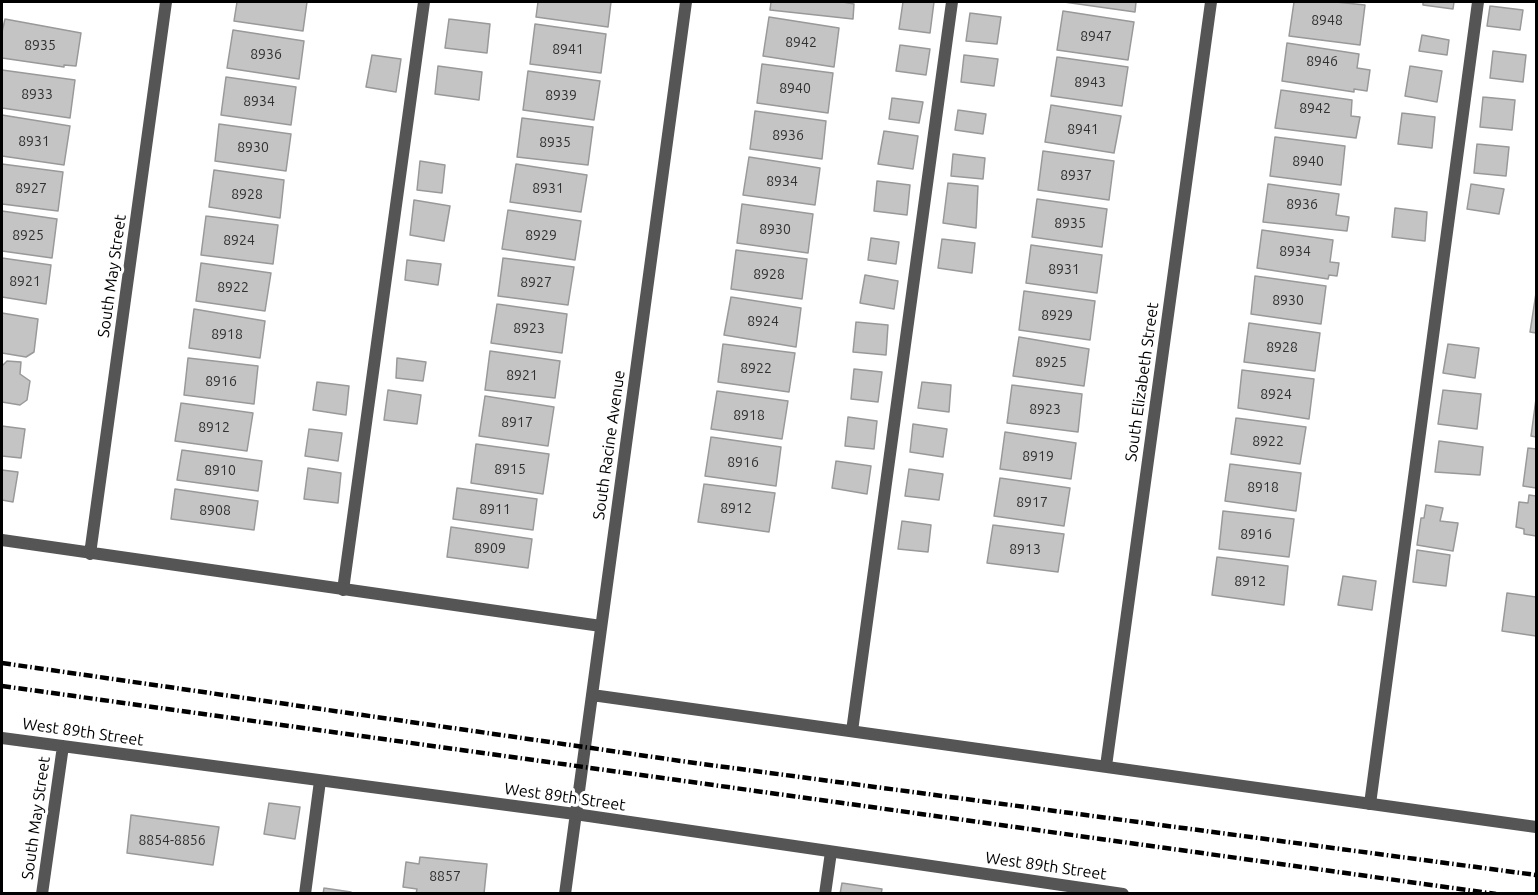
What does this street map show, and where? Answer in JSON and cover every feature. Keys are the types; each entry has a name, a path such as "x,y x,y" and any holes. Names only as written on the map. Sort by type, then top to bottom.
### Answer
{"street":[{"name":"South May Street","path":"90,554 166,2"},
{"path":"343,590 424,2"},
{"name":"South Racine Avenue","path":"565,894 686,2"},
{"path":"852,731 952,2"},
{"name":"South Elizabeth Street","path":"1106,766 1211,2"},
{"path":"1371,804 1478,2"},
{"path":"2,540 601,626"},
{"path":"592,695 1536,827"},
{"name":"West 89th Street","path":"2,738 576,814 1123,894"},
{"name":"South May Street","path":"42,894 63,746"},
{"path":"305,894 320,781"},
{"path":"825,894 831,852"}],"building":[{"path":"237,2 307,2 303,31 234,21"},
{"path":"538,2 611,2 608,27 536,17"},
{"path":"771,2 854,4 853,19 770,10"},
{"path":"903,2 934,2 930,33 899,29"},
{"path":"1064,2 1136,2 1135,12"},
{"path":"1294,2 1365,5 1360,45 1289,36"},
{"path":"1423,2 1454,2 1453,9 1423,5"},
{"path":"1490,6 1523,10 1520,30 1487,26"},
{"path":"1063,11 1134,22 1128,60 1057,50"},
{"path":"970,13 1001,17 997,44 966,41"},
{"path":"769,17 839,28 834,67 763,56"},
{"path":"5,19 81,33 76,66 64,65 64,67 2,58 2,32"},
{"path":"449,19 490,24 487,53 445,48"},
{"path":"535,24 606,34 601,73 530,64"},
{"path":"233,30 304,41 299,79 227,68"},
{"path":"1422,35 1449,40 1447,55 1419,51"},
{"path":"1287,43 1359,54 1357,68 1370,70 1367,91 1354,89 1354,92 1282,81"},
{"path":"900,45 930,49 926,75 896,71"},
{"path":"1493,51 1526,55 1523,82 1490,78"},
{"path":"372,55 401,59 396,92 366,87"},
{"path":"964,55 998,59 994,86 961,82"},
{"path":"1057,57 1128,67 1122,106 1051,96"},
{"path":"762,64 833,73 828,113 757,103"},
{"path":"438,66 482,72 479,100 435,94"},
{"path":"1410,66 1442,71 1437,102 1405,96"},
{"path":"2,70 75,80 70,118 2,108"},
{"path":"528,71 600,81 594,120 523,110"},
{"path":"226,77 296,87 291,125 221,115"},
{"path":"1281,90 1352,100 1351,116 1360,117 1356,138 1275,128"},
{"path":"1483,97 1515,100 1512,130 1480,127"},
{"path":"892,98 923,102 919,123 889,119"},
{"path":"1051,105 1121,116 1114,153 1045,142"},
{"path":"958,110 986,114 983,134 955,130"},
{"path":"755,111 826,121 822,159 750,149"},
{"path":"1402,113 1435,117 1432,148 1398,144"},
{"path":"2,115 70,126 64,165 2,156"},
{"path":"522,118 593,127 588,165 517,157"},
{"path":"219,124 291,134 286,171 215,161"},
{"path":"884,131 918,136 913,169 878,164"},
{"path":"1275,137 1345,146 1341,185 1270,176"},
{"path":"1477,144 1509,147 1506,176 1474,173"},
{"path":"1043,151 1114,161 1109,200 1038,190"},
{"path":"953,154 985,158 983,179 951,176"},
{"path":"749,157 820,168 815,205 743,195"},
{"path":"420,161 445,165 442,193 417,190"},
{"path":"2,164 63,172 58,211 2,204"},
{"path":"516,164 587,175 581,212 510,202"},
{"path":"214,170 284,180 280,218 209,207"},
{"path":"877,181 910,185 907,215 874,211"},
{"path":"948,183 978,186 976,228 943,223"},
{"path":"1268,184 1339,194 1336,215 1349,217 1347,231 1263,222"},
{"path":"1471,184 1504,189 1499,214 1467,209"},
{"path":"1037,199 1107,209 1102,247 1032,237"},
{"path":"414,200 450,206 444,241 410,235"},
{"path":"742,204 813,214 808,253 737,243"},
{"path":"1395,208 1427,212 1425,241 1392,237"},
{"path":"508,210 581,221 575,260 502,249"},
{"path":"2,211 57,219 52,258 2,251"},
{"path":"206,216 278,225 273,264 201,255"},
{"path":"1262,230 1333,240 1330,262 1339,263 1337,276 1329,275 1328,279 1257,268"},
{"path":"871,238 899,242 896,264 868,260"},
{"path":"942,239 975,243 972,273 938,268"},
{"path":"1031,245 1102,255 1097,293 1026,283"},
{"path":"736,250 807,259 802,299 731,289"},
{"path":"2,258 51,265 46,304 2,297"},
{"path":"503,258 574,267 568,305 498,296"},
{"path":"407,260 441,264 438,285 405,280"},
{"path":"201,263 271,273 265,311 196,301"},
{"path":"865,275 898,281 894,309 860,303"},
{"path":"1255,276 1326,286 1321,324 1251,314"},
{"path":"1024,291 1095,301 1090,340 1019,330"},
{"path":"1536,293 1536,333 1530,332"},
{"path":"731,297 801,308 796,347 724,335"},
{"path":"497,304 567,314 562,353 491,343"},
{"path":"194,309 265,321 260,358 189,348"},
{"path":"2,313 38,319 34,352 26,357 2,353"},
{"path":"856,322 888,325 886,355 853,352"},
{"path":"1249,323 1320,333 1315,371 1244,362"},
{"path":"1019,337 1089,349 1084,386 1013,376"},
{"path":"723,344 795,353 789,392 718,382"},
{"path":"1448,344 1479,348 1475,378 1443,373"},
{"path":"490,351 560,361 555,398 485,390"},
{"path":"188,358 258,366 254,404 184,395"},
{"path":"397,358 426,362 423,381 396,378"},
{"path":"7,361 21,362 20,374 30,381 27,400 20,405 2,402 2,366"},
{"path":"854,369 882,372 878,402 851,399"},
{"path":"1242,370 1314,379 1309,419 1238,408"},
{"path":"317,382 349,386 346,415 313,410"},
{"path":"922,382 951,385 949,412 918,408"},
{"path":"1012,385 1082,394 1078,432 1007,423"},
{"path":"388,390 421,395 417,424 384,420"},
{"path":"1443,390 1481,394 1477,429 1438,424"},
{"path":"717,391 788,401 782,439 711,429"},
{"path":"485,396 554,407 548,446 479,436"},
{"path":"1536,399 1536,437 1531,436"},
{"path":"181,403 253,413 247,451 175,441"},
{"path":"848,417 877,421 874,449 845,446"},
{"path":"1236,418 1306,427 1300,464 1231,454"},
{"path":"913,424 947,429 943,457 910,452"},
{"path":"2,426 25,429 21,458 2,456"},
{"path":"309,429 342,433 338,461 305,456"},
{"path":"1005,432 1076,443 1071,479 1000,469"},
{"path":"711,437 781,447 776,486 705,476"},
{"path":"1439,441 1483,447 1480,475 1435,472"},
{"path":"476,444 549,454 543,494 471,483"},
{"path":"1528,448 1536,449 1536,488 1523,486"},
{"path":"182,450 262,461 258,491 177,480"},
{"path":"836,461 871,466 867,494 832,488"},
{"path":"1230,464 1301,473 1296,511 1225,501"},
{"path":"308,468 341,473 338,503 304,499"},
{"path":"909,469 943,474 939,500 905,496"},
{"path":"2,470 18,472 13,502 2,500"},
{"path":"1000,478 1070,488 1064,526 994,516"},
{"path":"704,484 775,493 769,532 698,522"},
{"path":"457,488 537,499 533,530 453,519"},
{"path":"175,489 258,501 254,530 171,519"},
{"path":"1529,495 1536,496 1536,536 1524,534 1524,529 1516,527 1519,502 1528,503"},
{"path":"1426,505 1443,508 1440,521 1458,523 1453,551 1417,545 1421,518 1424,518"},
{"path":"1223,511 1294,519 1289,557 1219,549"},
{"path":"902,521 931,525 928,552 898,549"},
{"path":"993,525 1064,534 1058,572 987,563"},
{"path":"451,527 532,539 528,568 447,557"},
{"path":"1417,550 1450,555 1446,586 1413,582"},
{"path":"1217,557 1288,566 1284,605 1212,595"},
{"path":"1343,576 1376,581 1372,610 1338,605"},
{"path":"1507,593 1536,597 1536,636 1502,631"},
{"path":"269,803 300,807 295,839 264,834"},
{"path":"131,815 219,827 213,865 127,853"},
{"path":"420,857 487,864 484,894 416,894 417,889 403,887 406,862 419,864"},
{"path":"842,883 882,889 881,894 840,894"},
{"path":"324,888 351,892 351,894 323,894"}],"railway":[{"path":"2,663 695,763 1536,875"},
{"path":"2,686 1496,894"}]}
